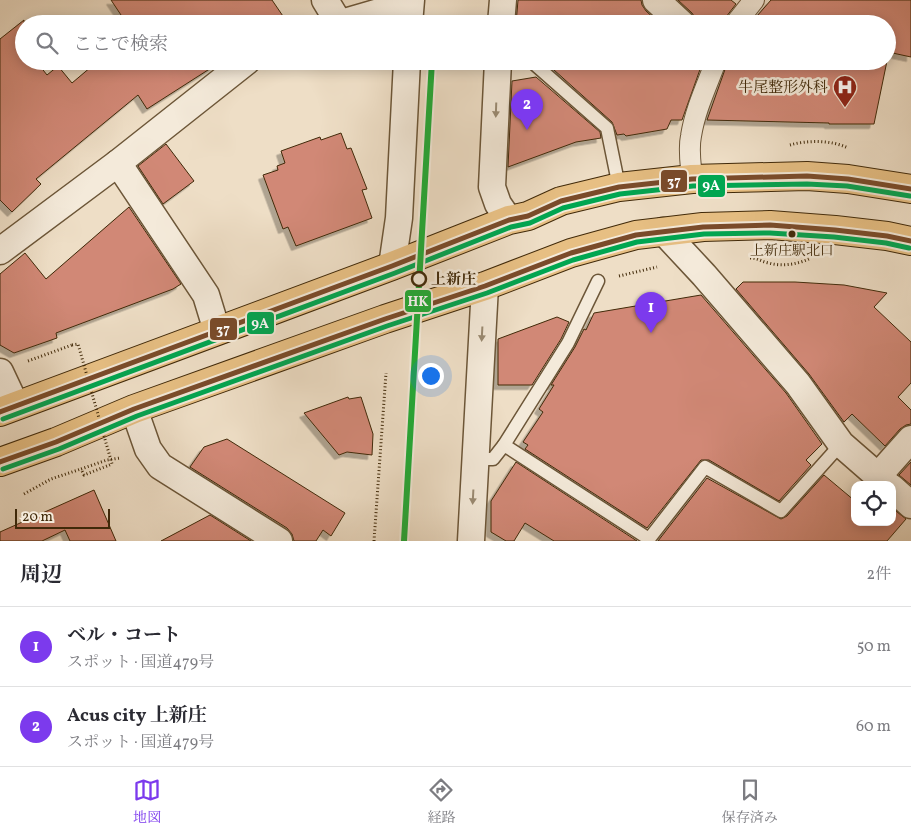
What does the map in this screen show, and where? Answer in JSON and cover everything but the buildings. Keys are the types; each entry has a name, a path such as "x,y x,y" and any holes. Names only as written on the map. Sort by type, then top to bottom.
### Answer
{"highway":[{"path":"8,409 392,266 509,220 528,216 561,201 619,187 692,179 807,176 848,179 911,189"},
{"path":"0,462 56,442 134,409 385,319 485,286 572,253 636,235 703,227 770,225 835,230 911,241"}],"street":[{"path":"325,0 333,15"},
{"path":"369,15 386,10 402,0"},
{"path":"410,15 411,0"},
{"path":"502,15 503,0"},
{"path":"656,0 672,15"},
{"path":"742,15 754,0"},
{"path":"5,239 118,163 236,70"},
{"path":"392,266 399,218 407,70"},
{"path":"498,70 492,187 498,204 509,220"},
{"path":"692,179 691,136 697,111 713,70"},
{"path":"118,163 206,295 217,331"},
{"path":"663,231 704,275 798,384 841,444 884,481"},
{"path":"471,541 485,286"},
{"path":"8,409 11,368"},
{"path":"134,409 148,449 160,466 279,541"},
{"path":"887,481 911,439"},
{"path":"896,492 911,505"}],"lane":[{"path":"541,70 607,128 619,187"},
{"path":"475,458 493,459 504,446 568,343 598,280"},
{"path":"504,446 649,539 705,467 782,511 841,444"}],"path":[{"path":"11,368 78,344 112,464 84,475 81,469"},
{"path":"374,541 386,373"},
{"path":"24,494 51,480 81,469 107,460 124,458"}],"transit line":[{"name":"HK","path":"404,541 431,70"},
{"name":"37","path":"0,412 392,266 509,220 528,216 561,201 619,187 692,179 807,176 848,179 911,189"},
{"name":"9A","path":"3,419 395,273 511,227 530,223 563,208 620,194 693,186 807,184 847,186 910,196"},
{"name":"37","path":"0,462 56,442 134,409 385,319 485,286 571,253 636,235 703,227 770,225 835,230 887,236 911,241"},
{"name":"9A","path":"3,469 59,449 137,416 387,326 487,293 573,260 637,242 704,234 770,233 834,237 886,243 909,248"}],"place":[{"name":"牛尾整形外科","path":"845,108"},
{"name":"Acus city 上新庄","path":"527,130"},
{"name":"上新庄駅北口","path":"792,234"},
{"name":"上新庄","path":"419,279"},
{"name":"ベル・コート","path":"651,333"}]}
